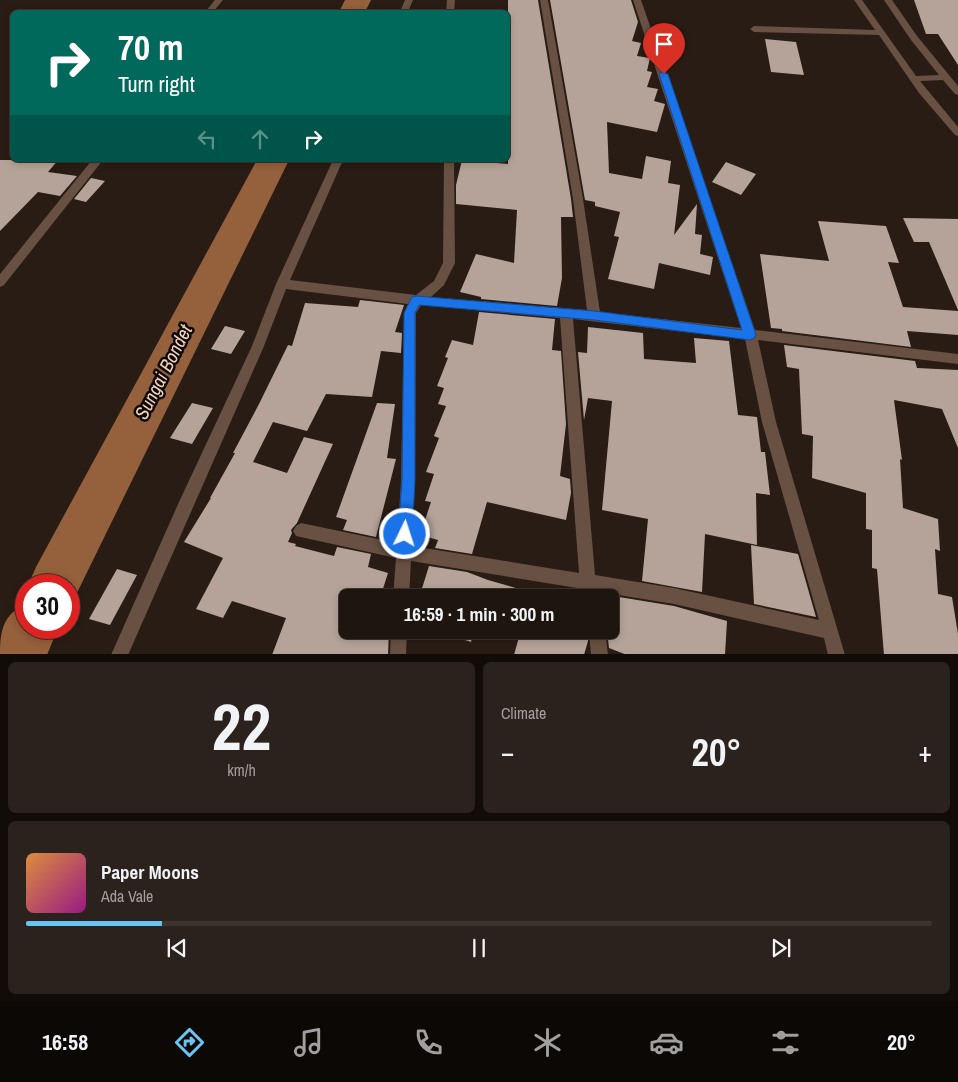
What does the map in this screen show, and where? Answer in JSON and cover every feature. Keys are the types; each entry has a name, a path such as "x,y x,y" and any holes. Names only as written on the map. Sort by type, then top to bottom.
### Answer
{"street":[{"path":"211,10 219,0"},
{"path":"544,0 578,199 594,316"},
{"path":"637,0 750,335 769,422 837,654"},
{"path":"858,0 914,79 958,133"},
{"path":"888,0 942,77 958,92"},
{"path":"754,29 881,33"},
{"path":"914,79 942,77"},
{"path":"0,282 96,162"},
{"path":"120,654 184,507 258,346 282,284 337,162"},
{"path":"401,589 408,481 410,313 416,300 437,285 450,262 449,162"},
{"path":"282,284 416,300 594,316 958,359"},
{"path":"566,314 591,589"},
{"path":"301,531 586,589"},
{"path":"619,592 674,596 830,631"},
{"path":"398,654 399,639"},
{"path":"599,639 600,654"}],"building":[{"path":"508,0 538,0 573,217 561,217 562,278 557,306 481,299 481,297 460,292 476,254 514,263 517,210 456,204 456,185 462,162 508,164 510,162 510,10 508,10"},
{"path":"550,0 631,0 638,22 632,41 641,43 637,56 650,58 647,71 652,72 647,87 658,89 654,101 665,104 657,132 607,122 609,173 642,179 646,156 671,161 668,183 680,185 674,235 697,204 695,234 702,235 700,254 713,257 710,275 659,263 654,289 608,279 619,237 614,236 620,212 595,206 595,202 585,200"},
{"path":"914,0 958,0 958,65 938,34 926,34"},
{"path":"765,39 796,42 804,75 771,72"},
{"path":"0,160 10,160 10,162 56,162 48,172 77,176 60,196 38,192 0,231"},
{"path":"726,162 756,174 741,195 712,182"},
{"path":"91,178 105,181 86,202 74,199"},
{"path":"903,218 958,219 958,310 929,242 914,242"},
{"path":"818,221 886,226 899,263 888,262 903,307 958,311 958,335 907,331 911,347 771,328 760,254 829,261"},
{"path":"360,300 404,305 395,332 402,333 401,353 381,351 372,397 326,394 307,431 273,422 253,462 287,473 304,437 333,444 297,523 291,530 292,533 288,542 296,544 295,546 334,556 337,547 371,554 368,567 388,573 383,589 339,589 339,639 389,639 388,654 272,654 286,618 232,601 223,618 196,609 223,558 184,542 211,498 235,453 233,453 288,345 292,346 305,303 358,307"},
{"path":"479,312 555,319 552,350 561,351 566,424 560,476 570,479 571,493 566,520 487,502 472,554 435,548 438,540 420,535 431,502 425,501 434,474 426,472 439,438 434,436 446,406 438,404 444,388 437,386 448,358 445,357 452,340 473,345"},
{"path":"225,326 245,331 231,354 211,349"},
{"path":"588,327 643,333 644,359 696,363 694,338 729,341 738,415 757,417 761,452 765,452 770,495 756,493 757,545 705,534 702,592 642,581 648,519 602,510 612,401 588,398 584,420 578,352 587,353"},
{"path":"784,345 915,361 917,368 958,370 958,448 942,409 894,400 902,460 900,459 903,508 938,519 940,551 935,549 938,594 952,597 958,634 958,654 884,654 877,569 872,568 872,530 866,529 866,493 812,478 813,436 802,434 799,369 787,367"},
{"path":"192,403 213,408 192,444 170,438"},
{"path":"377,403 395,404 387,458 396,459 376,537 343,530 347,520 336,517"},
{"path":"751,545 798,554 816,617 754,604"},
{"path":"429,566 467,572 520,589 422,589"},
{"path":"117,569 137,575 110,625 89,619"},
{"path":"619,597 674,606 727,621 725,654 624,654 609,648 608,639 619,639"},
{"path":"518,639 588,639 584,654 514,654"}],"waterway":[{"name":"Sungai Bondet","path":"353,10 358,0"},
{"name":"Sungai Bondet","path":"60,574 272,162"},
{"name":"Sungai Bondet","path":"19,654 26,639"}],"route":[{"path":"405,534 408,481 410,313 416,300 594,316 750,335 664,74"}]}
